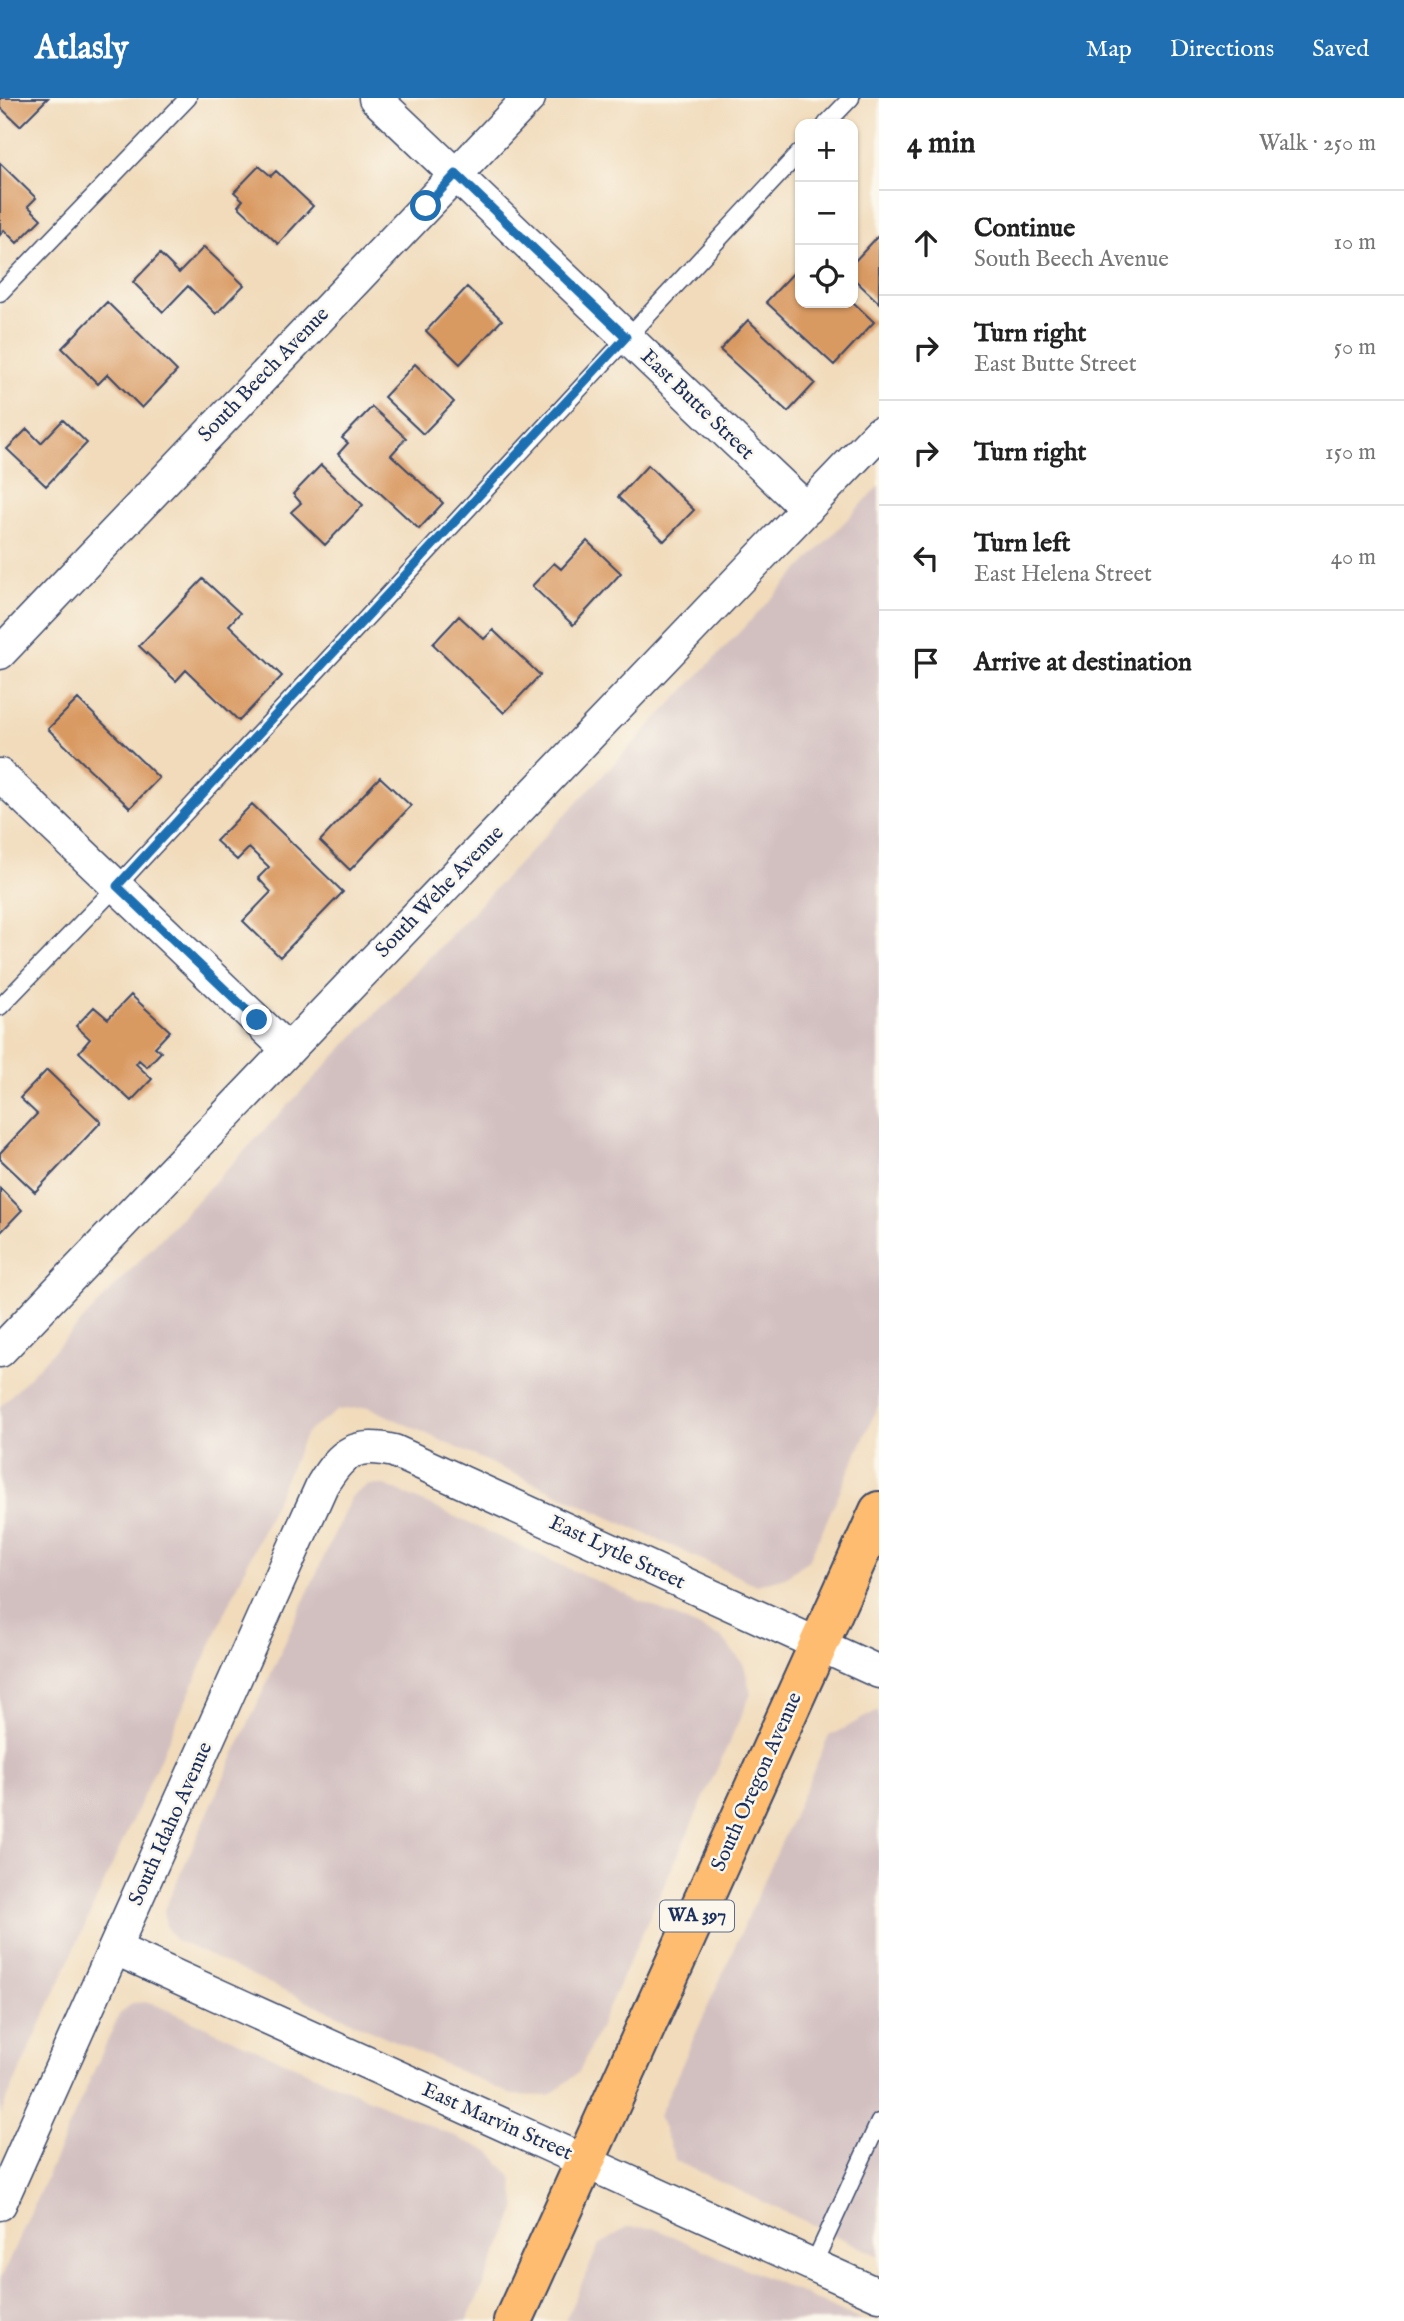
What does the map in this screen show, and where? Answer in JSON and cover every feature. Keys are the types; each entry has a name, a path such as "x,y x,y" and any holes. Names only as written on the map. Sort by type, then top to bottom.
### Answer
{"main road":[{"name":"South Oregon Avenue","path":"513,2321 879,1511"}],"street":[{"name":"East Butte Street","path":"375,98 807,509"},
{"name":"South Beech Avenue","path":"0,653 528,98"},
{"name":"South Wehe Avenue","path":"0,1350 879,433"},
{"path":"0,775 288,1050"},
{"name":"East Lytle Street","path":"352,1451 372,1446 394,1451 879,1672"},
{"name":"South Idaho Avenue","path":"0,2204 322,1485 334,1465 352,1451"},
{"name":"East Marvin Street","path":"116,1948 879,2295"}],"lane":[{"path":"0,293 188,98"},
{"path":"832,119 851,98"},
{"path":"0,1007 117,886 795,157"},
{"path":"813,2265 879,2122"}],"shaded area":[{"path":"879,486 879,1404 809,1560 785,1577 757,1585 368,1407 338,1410 306,1433 0,2115 0,1407"},
{"path":"367,1485 385,1485 722,1638 744,1665 751,1694 579,2072 549,2096 512,2095 175,1940 166,1927 164,1910 351,1497"},
{"path":"879,1710 879,2256 676,2161 659,2116 829,1736"},
{"path":"149,2002 490,2152 512,2177 517,2208 467,2321 0,2321 0,2281 119,2015 132,2003"},
{"path":"627,2227 654,2228 864,2321 565,2321 598,2247"}],"building":[{"path":"0,98 48,98 20,126 0,107"},
{"path":"0,163 36,198 28,206 41,219 17,243 4,230 0,235"},
{"path":"259,166 271,176 276,171 313,206 278,244 238,206 243,200 234,192"},
{"path":"879,235 879,303 858,283 858,258"},
{"path":"204,247 244,285 216,314 188,286 163,312 133,282 160,254 179,273"},
{"path":"795,271 795,308 858,307 874,322 834,365 766,302"},
{"path":"467,287 502,320 460,364 426,331"},
{"path":"107,302 177,371 142,408 108,374 98,384 62,348"},
{"path":"748,320 815,383 788,412 720,350"},
{"path":"415,364 454,402 423,434 384,397"},
{"path":"372,407 406,438 391,455 443,503 419,529 338,454 348,443 342,438"},
{"path":"63,420 87,443 46,486 7,449 27,429 41,443"},
{"path":"321,465 363,505 325,545 291,512 301,503 293,494"},
{"path":"648,465 694,510 664,541 618,497"},
{"path":"587,541 621,573 573,625 532,586 554,563 561,569"},
{"path":"203,579 240,613 229,625 282,676 239,721 186,670 176,681 139,646"},
{"path":"459,616 484,639 493,630 540,675 504,713 433,644"},
{"path":"78,699 159,778 130,808 48,729"},
{"path":"380,777 411,806 350,870 320,841"},
{"path":"252,804 343,892 280,957 243,921 271,892 258,878 269,867 249,848 237,860 216,841"},
{"path":"131,995 170,1031 155,1047 161,1052 147,1067 139,1060 136,1064 152,1079 131,1101 79,1052 90,1039 76,1026 94,1007 108,1019"},
{"path":"47,1070 101,1122 35,1192 0,1159 0,1153 37,1114 20,1098"},
{"path":"0,1188 22,1210 0,1233"}],"route":[{"path":"257,1020 117,886 626,337 456,174 426,206"}]}
